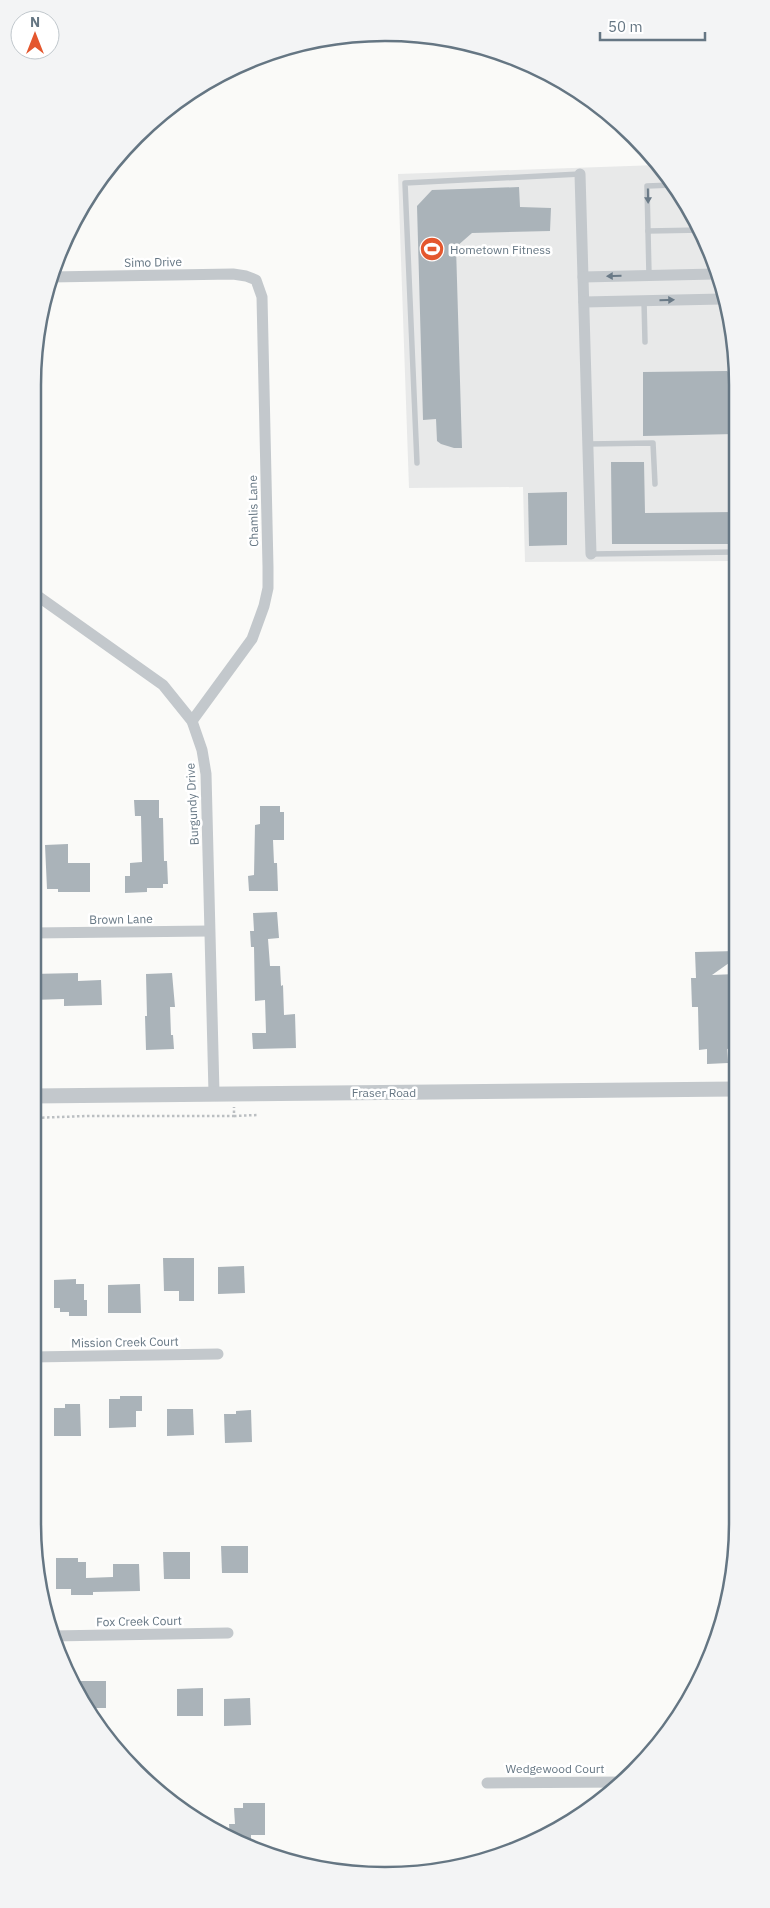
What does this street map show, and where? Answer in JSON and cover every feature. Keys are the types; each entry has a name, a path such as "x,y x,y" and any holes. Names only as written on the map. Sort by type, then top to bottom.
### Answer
{"street":[{"path":"580,174 591,554"},
{"name":"Simo Drive","path":"58,277 233,274 256,280"},
{"path":"583,277 711,274"},
{"name":"Chamlis Lane","path":"192,721 252,639 266,597 268,567 262,297 256,280"},
{"path":"584,302 718,299"},
{"name":"Burgundy Drive","path":"41,598 163,685 192,721 202,750 206,774 214,1093"},
{"name":"Brown Lane","path":"41,934 209,931"},
{"name":"Fraser Road","path":"41,1096 729,1089"},
{"name":"Mission Creek Court","path":"41,1357 218,1354"},
{"name":"Fox Creek Court","path":"60,1636 228,1633"},
{"name":"Wedgewood Court","path":"487,1783 611,1782"}],"lane":[{"path":"417,463 405,183 580,174"},
{"path":"649,275 648,186 665,185"},
{"path":"648,231 692,230"},
{"path":"644,301 645,342"},
{"path":"588,444 653,443 655,484"},
{"path":"591,554 729,552"}],"path":[{"path":"234,1093 234,1116"},
{"path":"41,1118 257,1115"}],"shaded area":[{"path":"649,165 683,213 703,253 711,275 722,318 726,340 729,385 729,561 525,562 523,487 409,488 398,174"}],"building":[{"path":"519,187 520,207 551,208 550,231 472,233 456,247 462,448 454,448 437,441 436,419 423,420 417,206 432,190"},
{"path":"727,371 729,385 729,434 643,436 643,372"},
{"path":"611,462 644,462 645,513 729,512 729,544 612,544"},
{"path":"567,492 567,545 529,546 528,493"},
{"path":"134,800 159,800 159,818 163,818 164,861 167,861 168,884 163,884 163,888 147,888 147,892 125,893 125,876 130,876 130,863 142,862 141,816 135,816"},
{"path":"260,806 280,806 280,812 284,812 284,840 273,840 274,863 277,863 278,891 249,891 248,876 254,875 255,825 260,824"},
{"path":"68,844 68,863 90,863 90,892 58,892 58,889 47,889 45,845"},
{"path":"277,912 279,938 268,939 270,966 280,966 284,1015 295,1014 296,1048 253,1049 252,1033 266,1033 265,1000 255,1001 254,947 251,947 250,931 254,931 253,913"},
{"path":"729,951 729,963 712,975 729,974 728,1063 707,1064 707,1049 699,1050 698,1007 692,1007 691,978 696,978 695,952"},
{"path":"78,973 78,981 101,980 102,1005 64,1006 64,999 41,1000 41,974"},
{"path":"172,973 175,1007 170,1007 171,1035 173,1035 174,1049 146,1050 146,974"},
{"path":"163,1258 194,1258 194,1301 179,1301 179,1291 164,1291"},
{"path":"244,1266 245,1293 218,1294 218,1267"},
{"path":"76,1279 76,1284 84,1284 87,1316 69,1316 69,1312 60,1312 60,1308 54,1308 54,1280"},
{"path":"140,1284 141,1313 108,1313 108,1285"},
{"path":"120,1396 142,1396 142,1411 136,1411 136,1427 109,1428 109,1399 120,1399"},
{"path":"65,1404 80,1404 81,1436 54,1436 54,1408 65,1408"},
{"path":"167,1409 193,1409 194,1435 167,1436"},
{"path":"251,1410 252,1442 225,1443 224,1414 236,1414 236,1411"},
{"path":"221,1546 248,1546 248,1573 222,1573"},
{"path":"163,1552 190,1552 190,1579 164,1579"},
{"path":"56,1558 78,1558 78,1562 86,1562 86,1578 113,1577 113,1564 139,1564 140,1591 93,1592 93,1595 71,1595 71,1589 56,1589"},
{"path":"80,1681 106,1681 106,1708 95,1708"},
{"path":"203,1688 203,1716 177,1716 177,1689"},
{"path":"250,1698 251,1725 224,1726 224,1699"},
{"path":"243,1803 265,1803 265,1835 251,1835 251,1840 229,1829 229,1824 235,1824 234,1808 243,1808"}],"place":[{"name":"Hometown Fitness","path":"432,249"}]}
